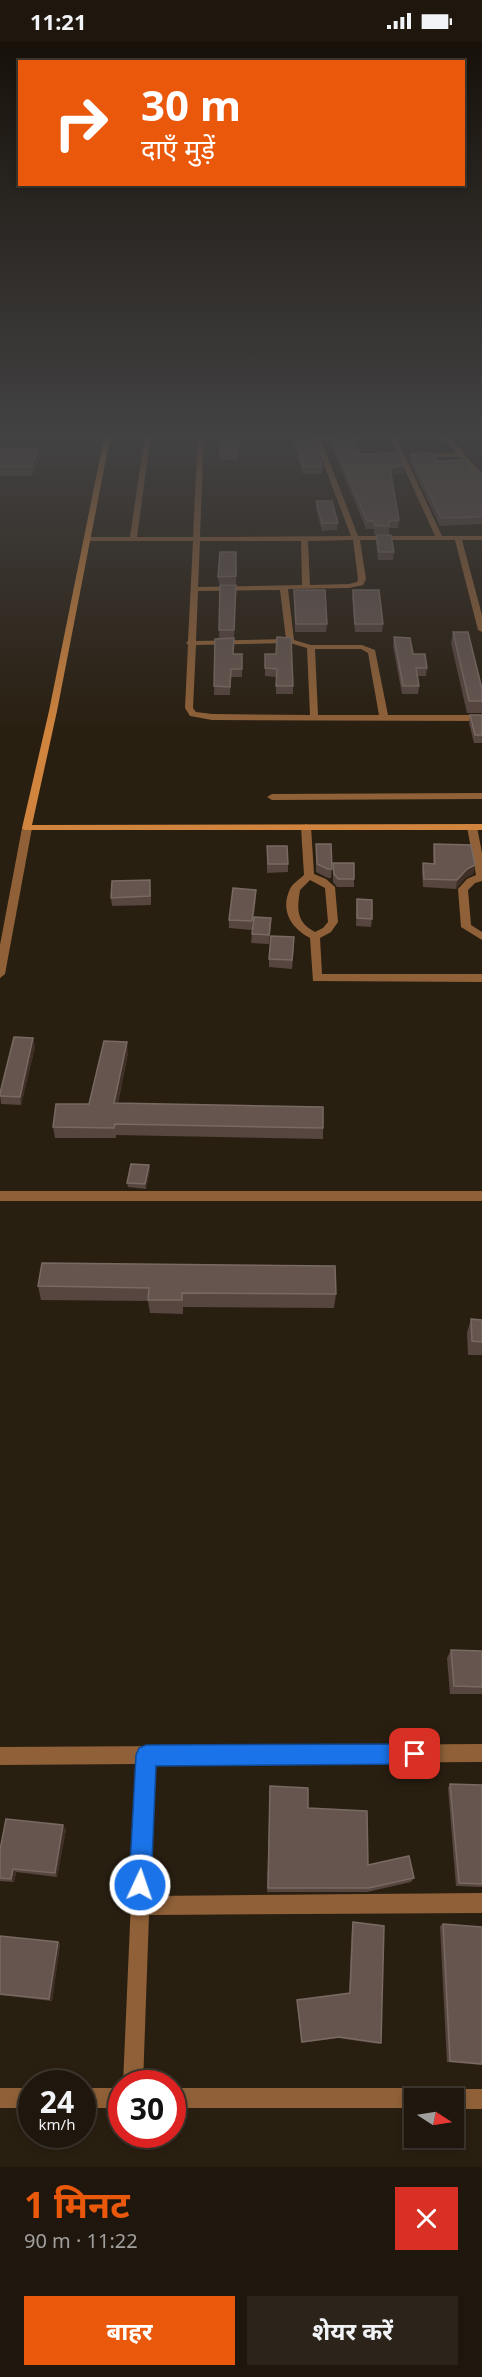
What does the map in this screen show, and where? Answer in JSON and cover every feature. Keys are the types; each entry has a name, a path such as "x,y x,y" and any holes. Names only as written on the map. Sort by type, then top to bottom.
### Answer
{"street":[{"path":"0,974 27,828 88,532"},
{"path":"134,539 135,532"},
{"path":"196,532 190,643 189,708 193,714 212,717 482,718"},
{"path":"194,589 349,586 360,583 353,532"},
{"path":"437,532 440,539"},
{"path":"87,539 482,538"},
{"path":"304,539 306,587"},
{"path":"458,539 482,630"},
{"path":"284,588 290,641"},
{"path":"190,643 290,641 311,647 354,646 368,649 372,652 384,718"},
{"path":"311,647 314,718"},
{"path":"272,797 482,796"},
{"path":"306,827 309,876"},
{"path":"27,828 477,827 481,877 471,881 463,889 466,927 482,937"},
{"path":"309,876 295,889 293,919 300,929 315,936"},
{"path":"309,876 330,887 333,922 327,930 315,936"},
{"path":"315,936 317,978 482,978"},
{"path":"0,1196 482,1196"},
{"path":"0,1756 482,1754"},
{"path":"133,2070 146,1755"},
{"path":"139,1906 482,1903"},
{"path":"0,2098 18,2098"},
{"path":"186,2098 404,2098"},
{"path":"464,2098 482,2099"}],"building":[{"path":"376,535 391,535 394,552 379,552"},
{"path":"220,552 236,552 236,576 218,577"},
{"path":"220,585 236,585 234,630 219,630"},
{"path":"294,590 325,590 327,624 296,624"},
{"path":"353,590 379,590 383,624 355,624"},
{"path":"453,632 468,632 482,689 482,701 469,701"},
{"path":"277,637 291,638 293,686 276,686 277,669 265,668 265,654 276,654"},
{"path":"394,637 410,638 413,654 425,654 427,668 416,668 419,686 403,686"},
{"path":"234,638 233,654 242,654 242,669 231,669 230,687 214,686 215,639"},
{"path":"470,715 482,715 482,735 475,735"},
{"path":"316,844 331,844 332,869 317,864"},
{"path":"434,844 471,845 475,865 467,869 457,880 424,879 423,863 435,864"},
{"path":"267,846 287,846 288,864 268,864"},
{"path":"333,863 354,863 354,879 338,879 334,874"},
{"path":"150,880 150,896 111,898 112,881"},
{"path":"233,888 256,890 252,921 229,920"},
{"path":"357,899 372,900 372,919 357,918"},
{"path":"254,917 271,918 269,935 252,934"},
{"path":"271,936 294,937 292,960 269,959"},
{"path":"14,1037 33,1038 20,1097 0,1096 0,1093"},
{"path":"104,1041 127,1042 114,1103 323,1107 323,1128 115,1124 114,1128 53,1127 56,1104 89,1104"},
{"path":"131,1164 149,1165 145,1184 127,1183"},
{"path":"42,1263 335,1266 336,1294 182,1293 182,1300 148,1300 149,1288 38,1286"},
{"path":"471,1319 482,1320 482,1342 472,1341"},
{"path":"451,1650 482,1651 482,1687 454,1686"},
{"path":"450,1784 482,1785 482,1884 459,1883"},
{"path":"270,1786 308,1788 308,1808 367,1811 368,1865 409,1856 414,1878 369,1888 268,1888"},
{"path":"6,1819 63,1825 55,1873 13,1869 11,1879 0,1878 0,1850"},
{"path":"353,1922 384,1926 381,2043 339,2037 302,2042 297,2000 350,1993"},
{"path":"443,1924 482,1927 482,2064 450,2061"},
{"path":"0,1936 58,1942 49,1999 0,1994"}],"route":[{"path":"140,1885 146,1755 415,1754"}]}
